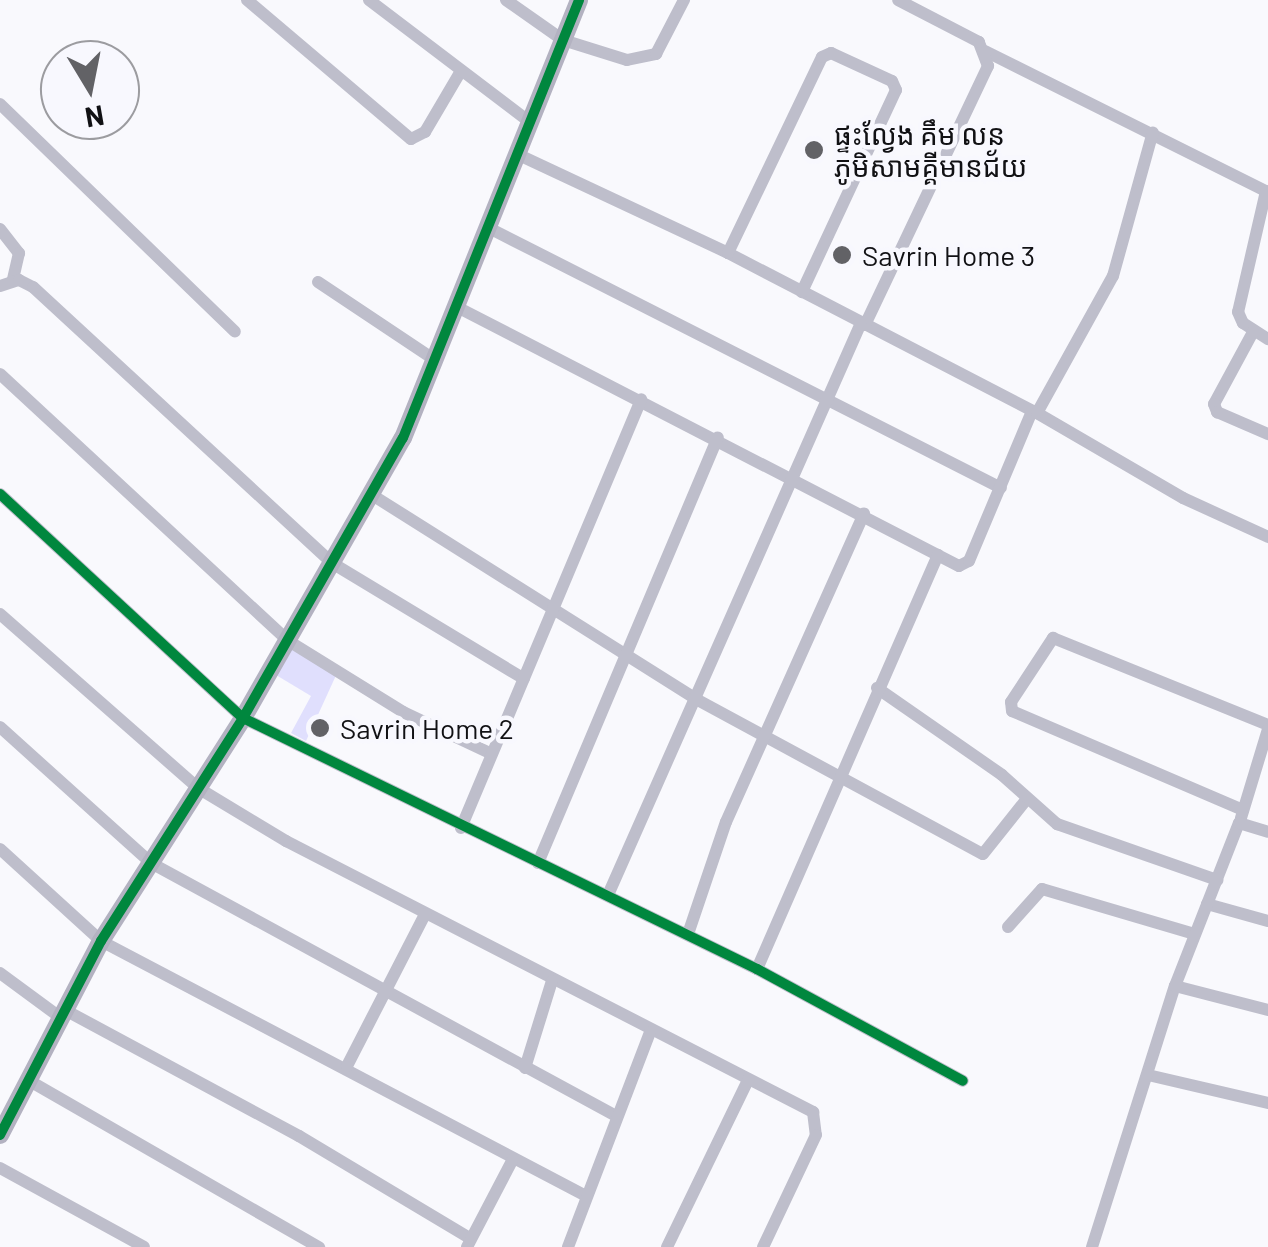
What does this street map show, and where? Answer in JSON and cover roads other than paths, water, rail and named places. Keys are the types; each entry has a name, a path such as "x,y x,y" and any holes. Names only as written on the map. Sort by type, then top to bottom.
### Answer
{"street":[{"path":"247,0 411,138 425,132 461,71"},
{"path":"369,0 532,123"},
{"path":"506,0 563,40 627,60 656,54 684,0"},
{"path":"0,1135 102,942 244,718 403,438 579,0"},
{"path":"898,0 968,34 986,51 1267,189 1238,312 1252,332 1268,339"},
{"path":"608,895 863,324 984,81 986,51"},
{"path":"728,254 822,56 831,53 892,81 896,90 802,292"},
{"path":"0,104 234,332"},
{"path":"457,307 797,477 959,566 969,561 1034,412 1113,276 1153,132"},
{"path":"519,155 728,254 1034,412 1182,498 1268,537"},
{"path":"489,228 1001,488"},
{"path":"0,229 18,253 6,283 33,287 332,563 524,680"},
{"path":"318,282 434,360"},
{"path":"1252,332 1214,404 1216,412 1268,434"},
{"path":"0,374 287,640 403,712 492,754"},
{"path":"462,828 550,609 641,399"},
{"path":"538,863 622,653 718,438"},
{"path":"369,493 694,698 982,854 1026,800"},
{"path":"0,494 244,718 462,828 688,934 963,1081"},
{"path":"688,934 726,822 864,514"},
{"path":"757,969 838,774 938,555"},
{"path":"0,614 198,788 552,981 804,1107 818,1126 763,1247"},
{"path":"1092,1247 1175,986 1241,817 1268,727 1053,638 1011,702 1012,711 1241,817 1268,832"},
{"path":"877,688 1002,775 1057,824 1217,880"},
{"path":"0,727 152,863 384,993 616,1116"},
{"path":"0,849 102,942 347,1066 586,1196"},
{"path":"1008,927 1042,889 1196,934"},
{"path":"1207,904 1268,922"},
{"path":"347,1066 425,914"},
{"path":"0,973 63,1014 300,1136 469,1243 513,1158"},
{"path":"525,1068 552,981"},
{"path":"1175,986 1268,1010"},
{"path":"568,1247 650,1032"},
{"path":"1148,1076 1268,1103"},
{"path":"28,1080 319,1247"},
{"path":"667,1247 748,1080"},
{"path":"0,1168 144,1247"}],"place":[{"name":"ផ្ទះល្វែង គឹម លន ភូមិសាមគ្គីមានជ័យ","path":"814,150"},
{"name":"Savrin Home 3","path":"842,255"},
{"name":"Savrin Home 2","path":"320,728"}]}
